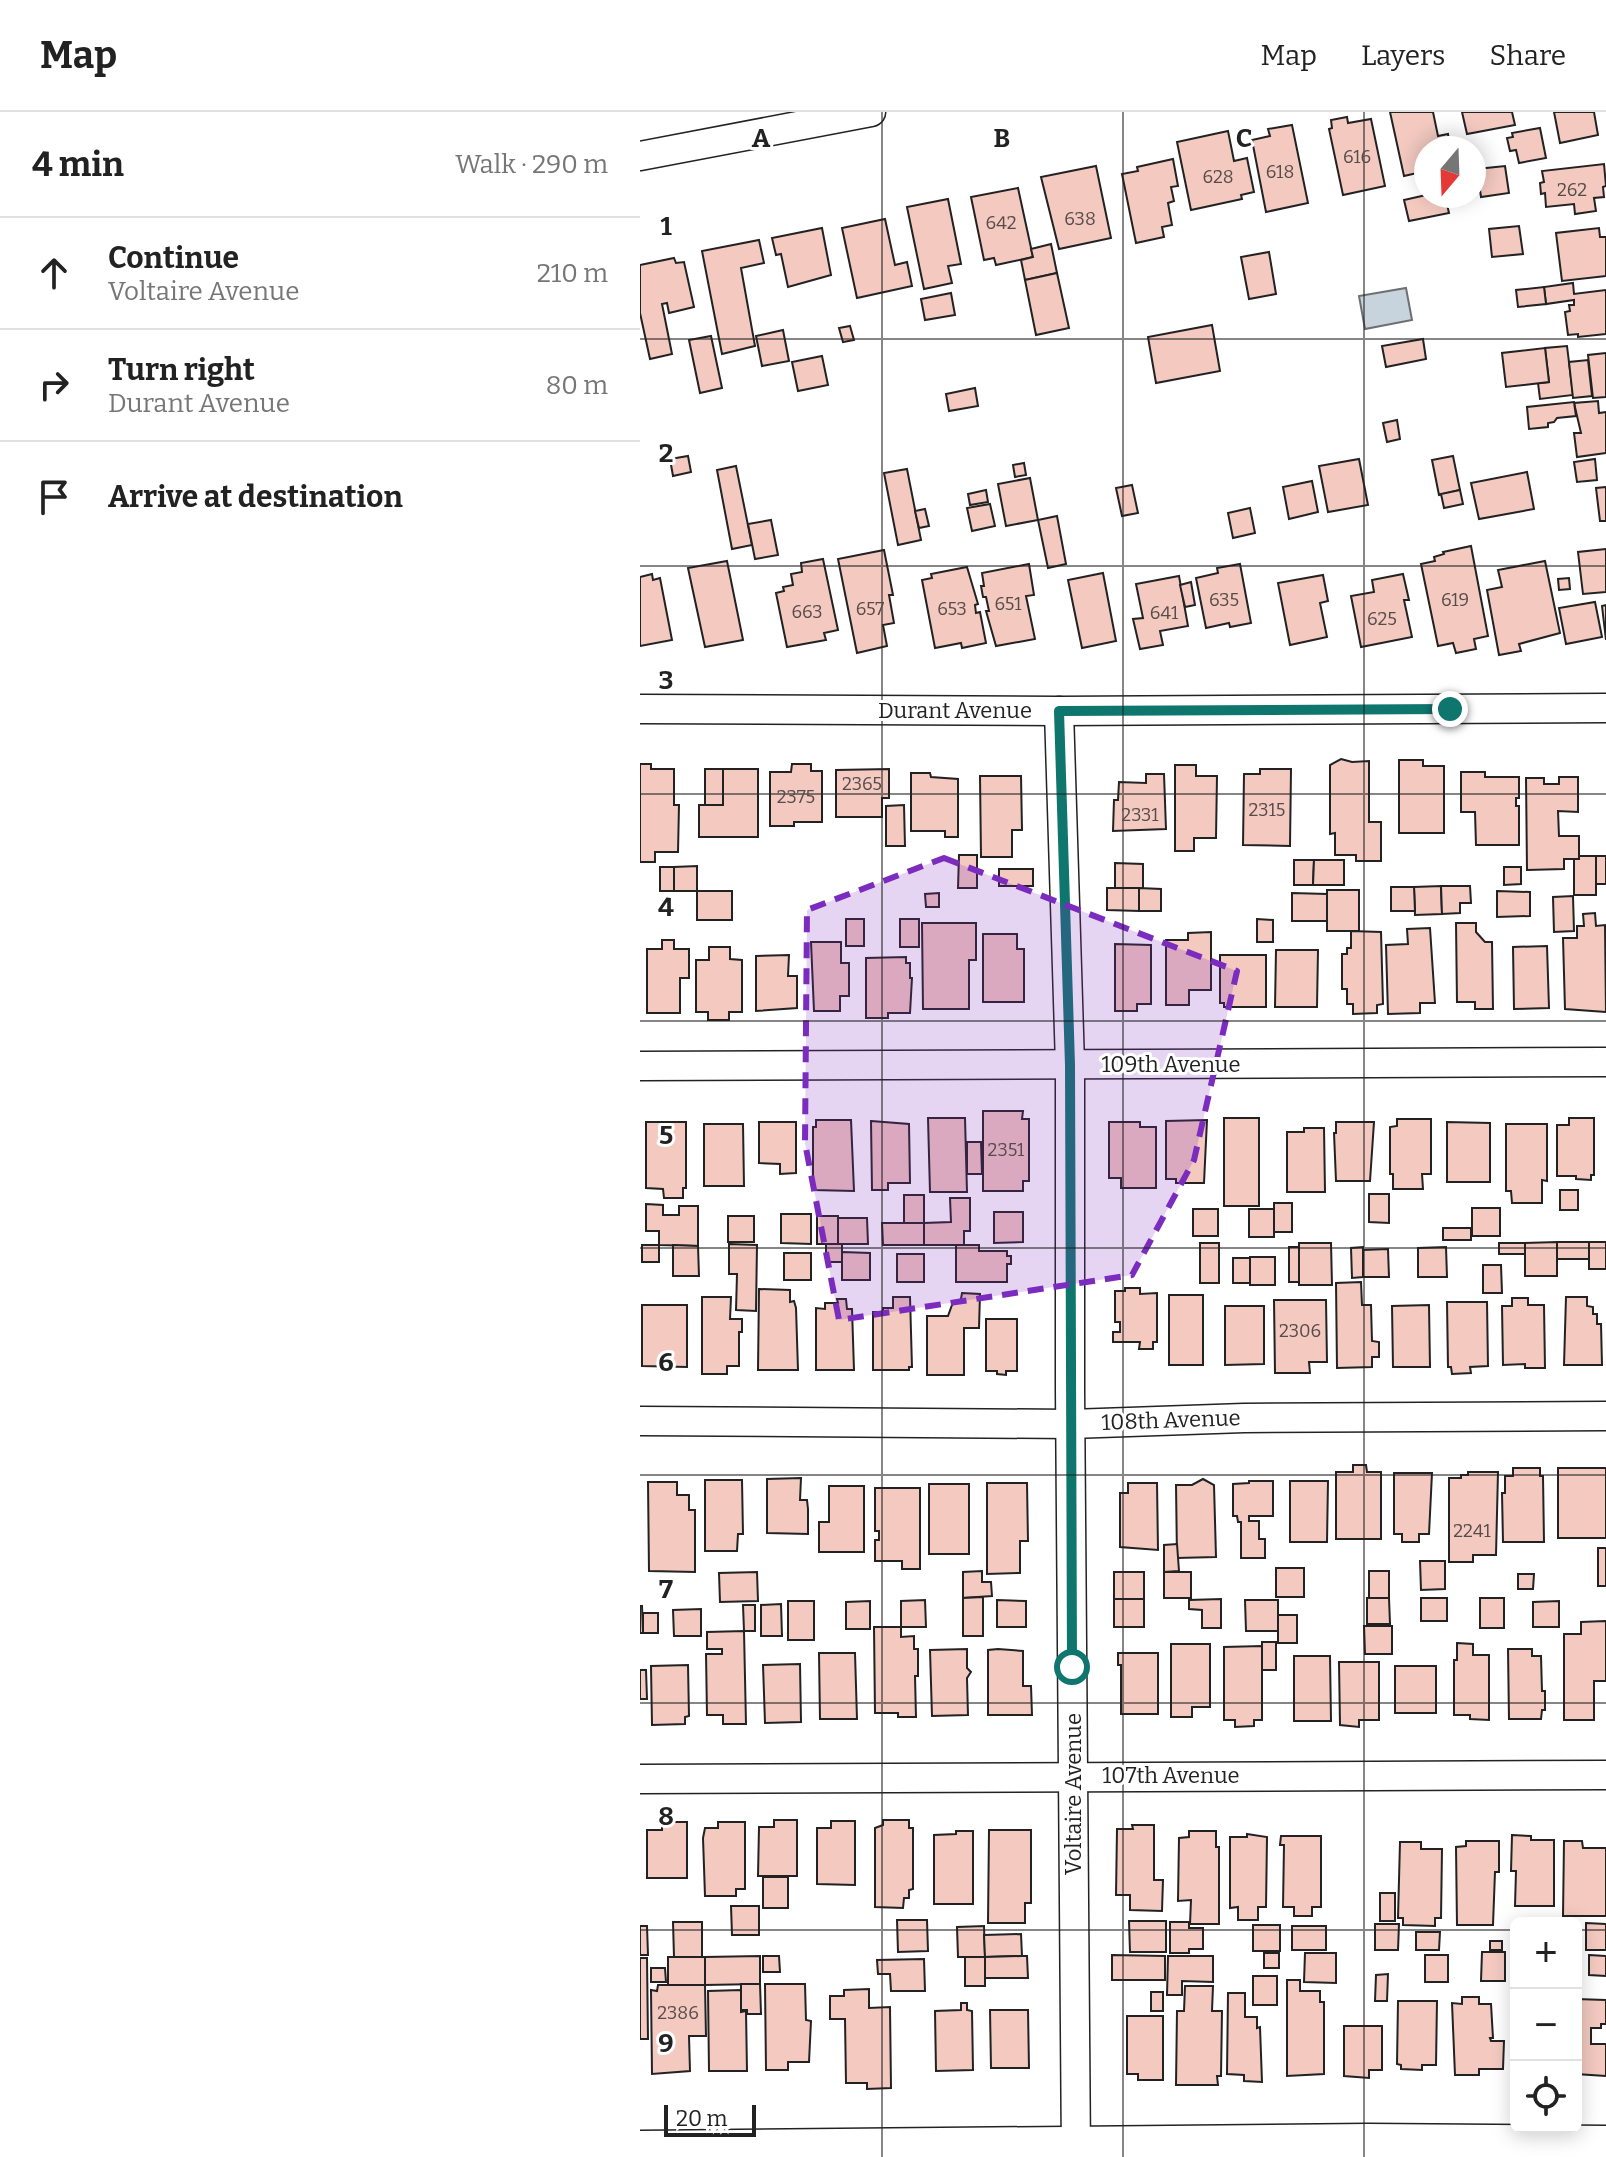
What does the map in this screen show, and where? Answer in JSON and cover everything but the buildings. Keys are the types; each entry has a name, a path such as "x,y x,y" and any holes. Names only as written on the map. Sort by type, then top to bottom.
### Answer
{"street":[{"path":"640,156 871,112"},
{"name":"Durant Avenue","path":"640,709 1059,711 1606,708"},
{"name":"Voltaire Avenue","path":"1059,711 1070,1065 1076,2151"},
{"name":"109th Avenue","path":"640,1066 1606,1062"},
{"name":"108th Avenue","path":"640,1421 1071,1424 1244,1418 1606,1416"},
{"name":"107th Avenue","path":"640,1779 1606,1775"},
{"path":"640,2148 1076,2151 1370,2149 1606,2143"}],"highlighted area":[{"path":"944,858 1237,971 1194,1160 1132,1275 839,1320 805,1143 807,910"}],"shaded area":[{"path":"1406,288 1412,320 1365,329 1359,296"}],"route":[{"path":"1072,1667 1070,1065 1059,711 1450,709"}]}
